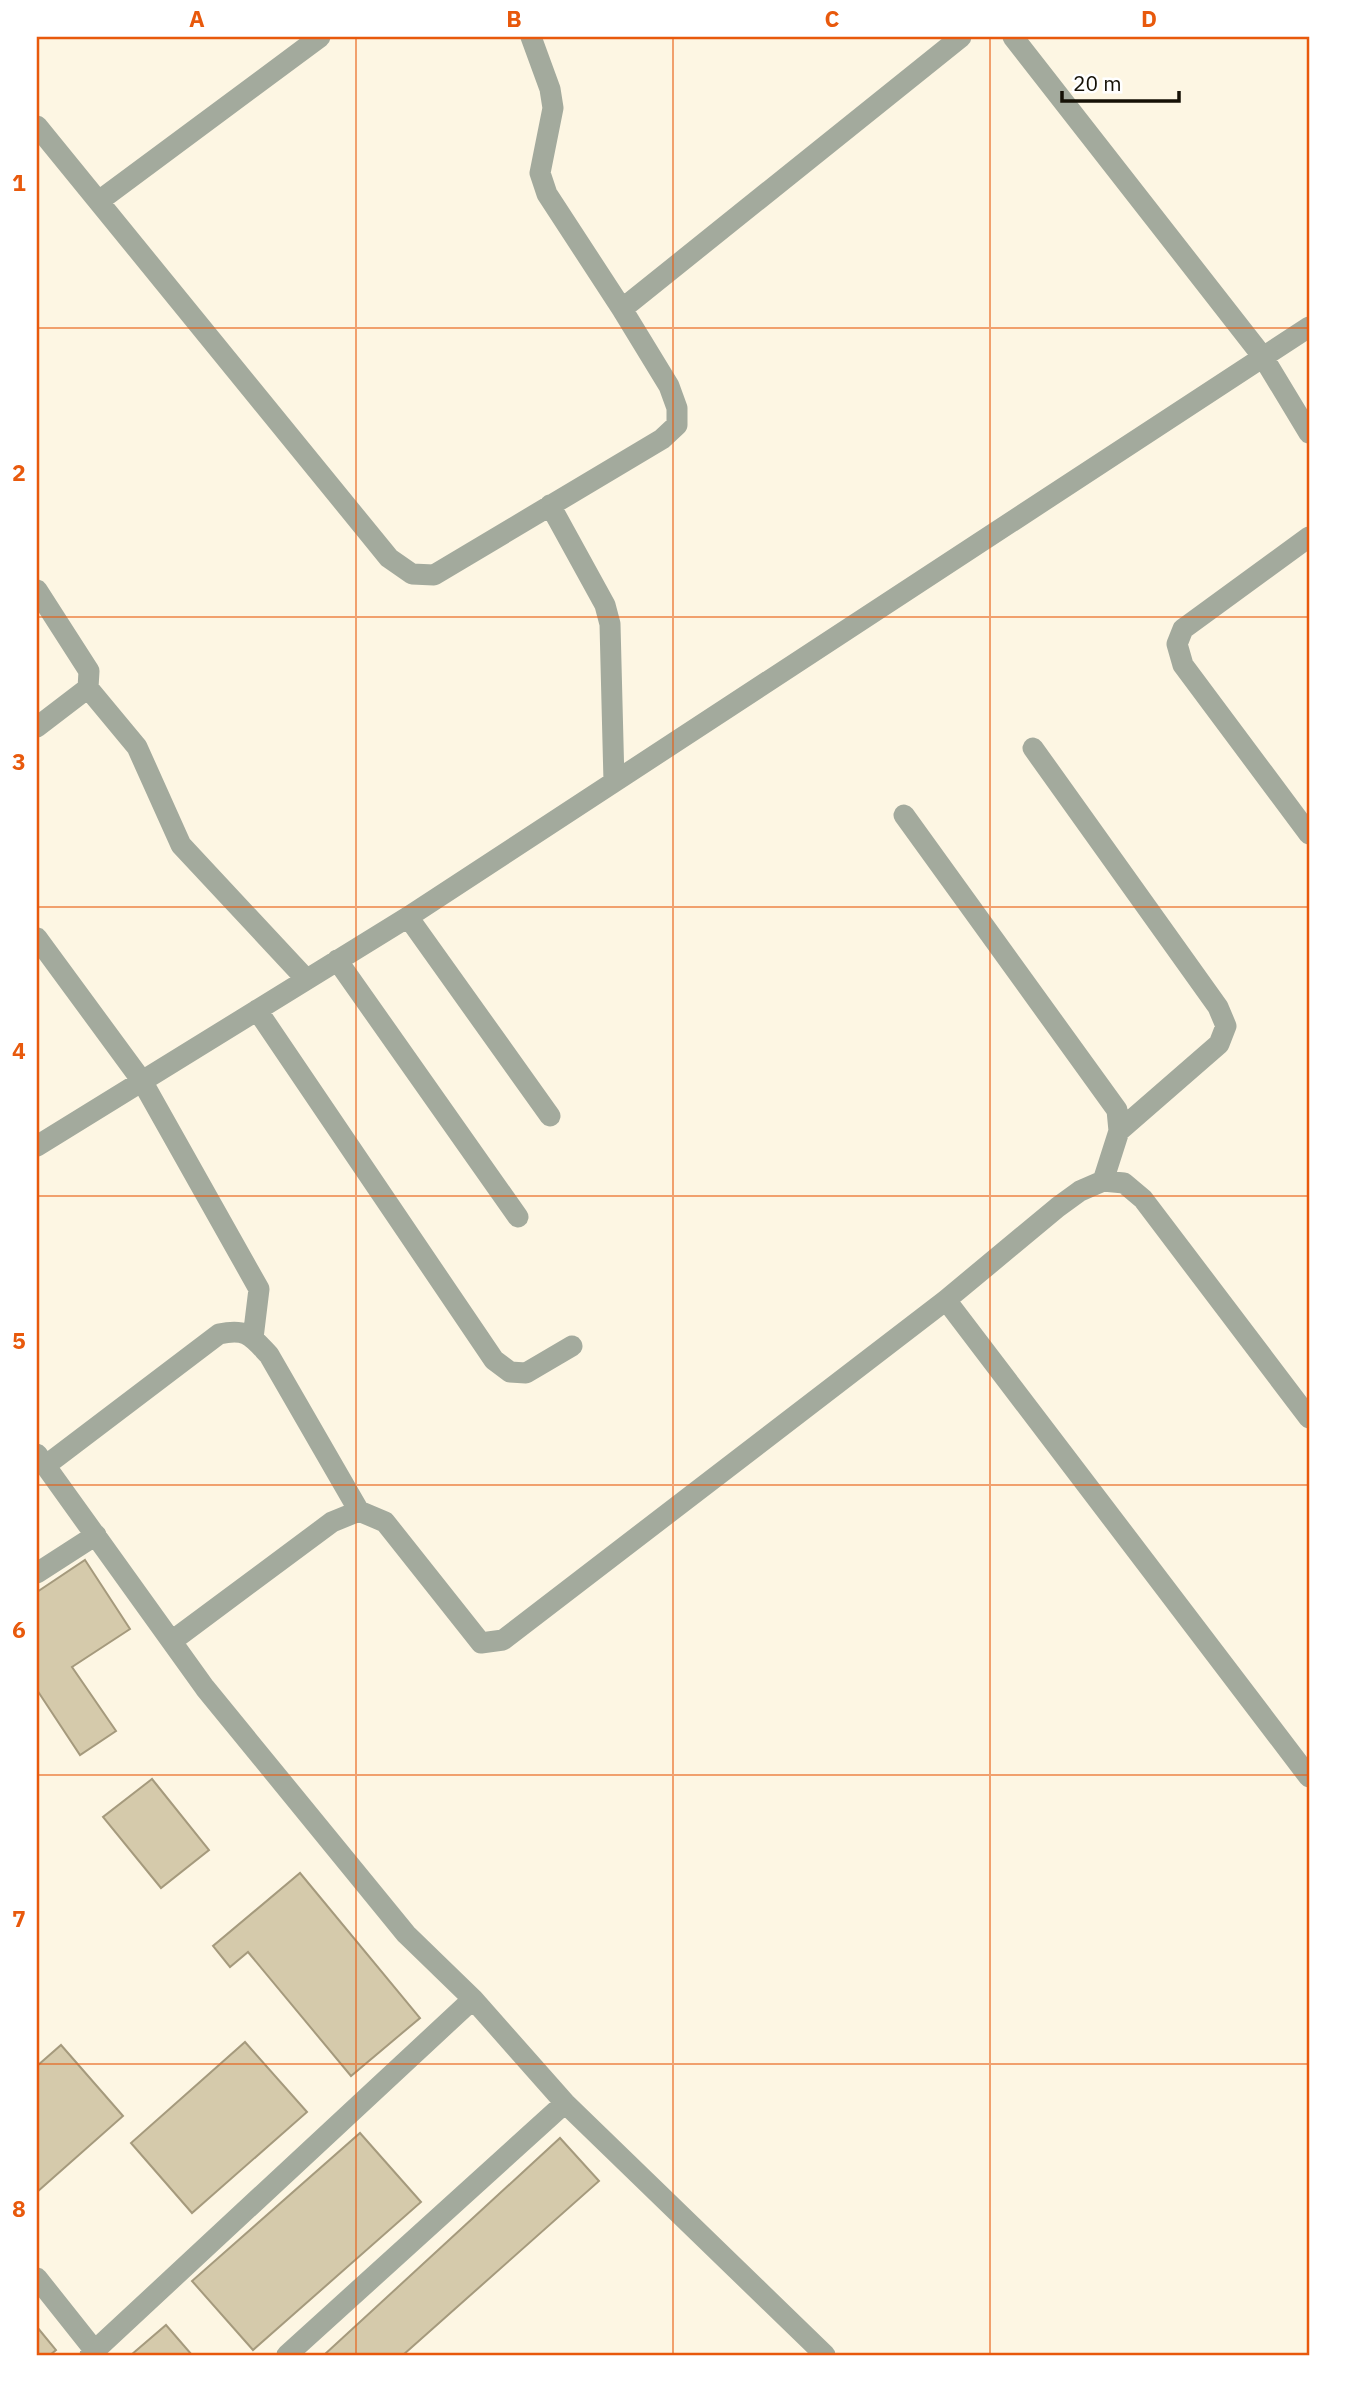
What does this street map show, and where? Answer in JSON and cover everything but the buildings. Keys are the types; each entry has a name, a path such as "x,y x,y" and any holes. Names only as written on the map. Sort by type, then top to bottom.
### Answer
{"street":[{"path":"99,201 320,37"},
{"path":"37,126 389,558 412,574 434,575 662,439 677,425 677,408 669,386 547,194 540,173 553,108 550,89 531,37"},
{"path":"622,309 961,37"},
{"path":"1013,37 1263,357 1309,433"},
{"path":"37,1146 408,917 1309,327"},
{"path":"550,505 605,605 610,624 614,782"},
{"path":"1309,537 1183,629 1177,645 1183,665 1309,834"},
{"path":"37,590 89,671 88,688 137,747 181,845 306,979"},
{"path":"37,727 88,688"},
{"path":"1033,748 1217,1007 1226,1026 1219,1044 1119,1131"},
{"path":"904,815 1117,1110 1119,1131 1103,1181"},
{"path":"408,917 550,1116"},
{"path":"37,938 142,1080 259,1289 253,1338"},
{"path":"337,960 518,1217"},
{"path":"257,1010 494,1360 510,1372 526,1373 572,1346"},
{"path":"825,2355 565,2103 473,1999 406,1934 205,1688 41,1460 219,1334 236,1330 253,1338 269,1355 359,1511 386,1522 481,1643 503,1640 946,1300 1058,1207 1080,1191 1103,1181 1124,1183 1143,1199 1309,1418"},
{"path":"946,1300 1309,1777"},
{"path":"172,1641 332,1522 359,1511"},
{"path":"37,1573 96,1535"},
{"path":"37,2278 92,2353 473,1999"},
{"path":"287,2355 565,2103"}]}
